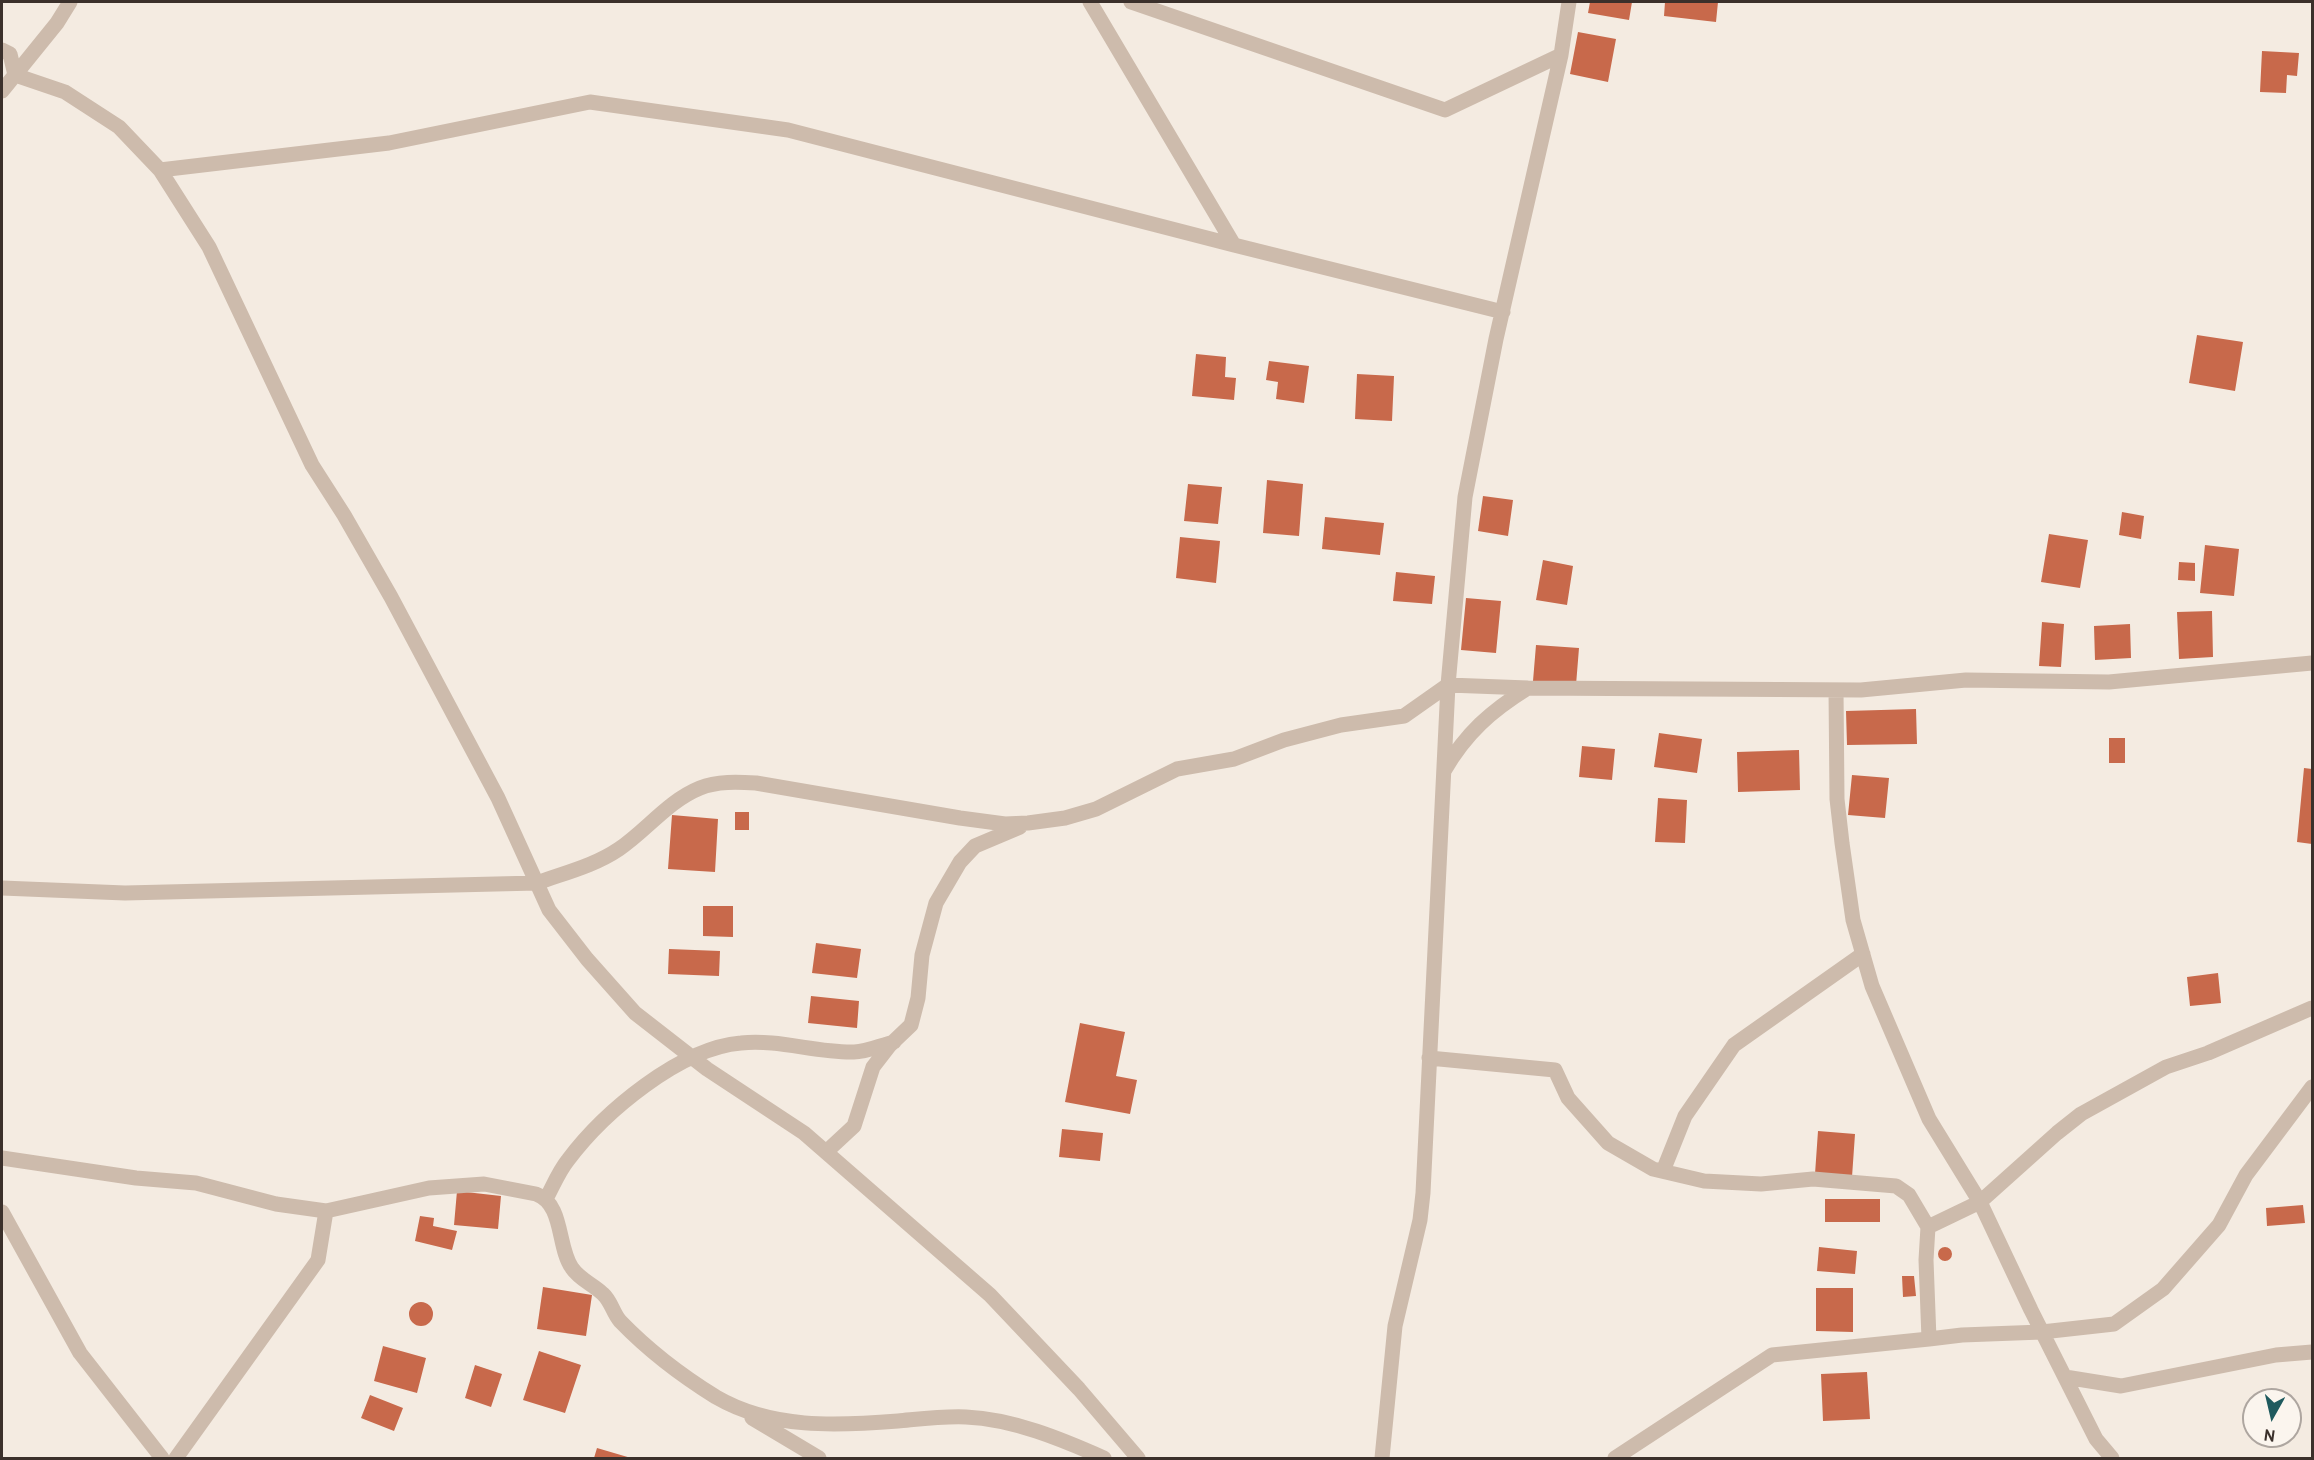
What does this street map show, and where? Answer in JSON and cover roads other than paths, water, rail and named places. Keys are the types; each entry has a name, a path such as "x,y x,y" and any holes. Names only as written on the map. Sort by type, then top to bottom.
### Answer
{"street":[{"path":"2,91 57,23 70,2"},
{"path":"1090,2 1234,245"},
{"path":"1131,2 1445,110 1561,55"},
{"path":"1382,1458 1395,1326 1420,1220 1423,1193 1448,685 1466,497 1503,312 1561,55 1569,2"},
{"path":"2,50 10,54 15,75"},
{"path":"15,75 65,92 119,128 160,170 209,247 312,465 391,597 498,798 549,910 587,959 635,1013 690,1056 804,1133 990,1295 1079,1389 1138,1458"},
{"path":"160,170 389,143 590,102 788,130 1503,312"},
{"path":"2,888 125,893 537,884 595,862 617,850 676,801 701,787 716,784 756,783 1005,824 1065,818 1096,809 1177,769 1234,759 1284,740 1341,725 1404,716 1448,685 1528,688 1861,690 1966,680 2109,682 2313,663"},
{"path":"1443,773 1458,747 1476,727 1502,704 1528,688"},
{"path":"1836,690 1837,799 1853,920 1872,986 1929,1119 1980,1202 2096,1439 2112,1458"},
{"path":"826,1152 854,1126 873,1067 911,1025 918,998 922,955 936,903 960,862 975,846 1028,823"},
{"path":"1663,1171 1685,1116 1734,1046 1863,954"},
{"path":"1928,1227 1980,1202 2081,1114 2166,1066 2208,1053 2313,1008"},
{"path":"546,1200 567,1161 593,1131 637,1091 690,1056 740,1043 772,1043 806,1049 856,1052 894,1042"},
{"path":"1429,1059 1555,1070 1568,1098 1608,1143 1653,1169 1704,1181 1761,1184 1813,1179 1896,1186 1909,1195 1928,1227 1926,1260 1929,1339"},
{"path":"1615,1458 1772,1355 1962,1335 2042,1332 2114,1324 2163,1289 2219,1225 2246,1175 2313,1087"},
{"path":"2,1158 136,1178 196,1183 276,1204 326,1211 429,1188 484,1184 544,1197 551,1205 570,1266 579,1277 604,1295 618,1319 654,1353 714,1395 819,1458"},
{"path":"176,1458 318,1260 326,1211"},
{"path":"2,1212 80,1353 162,1458"},
{"path":"2065,1377 2121,1386 2276,1355 2313,1352"},
{"path":"737,1408 757,1416 810,1424 860,1424 966,1417 1013,1425 1075,1445 1104,1458"}]}
